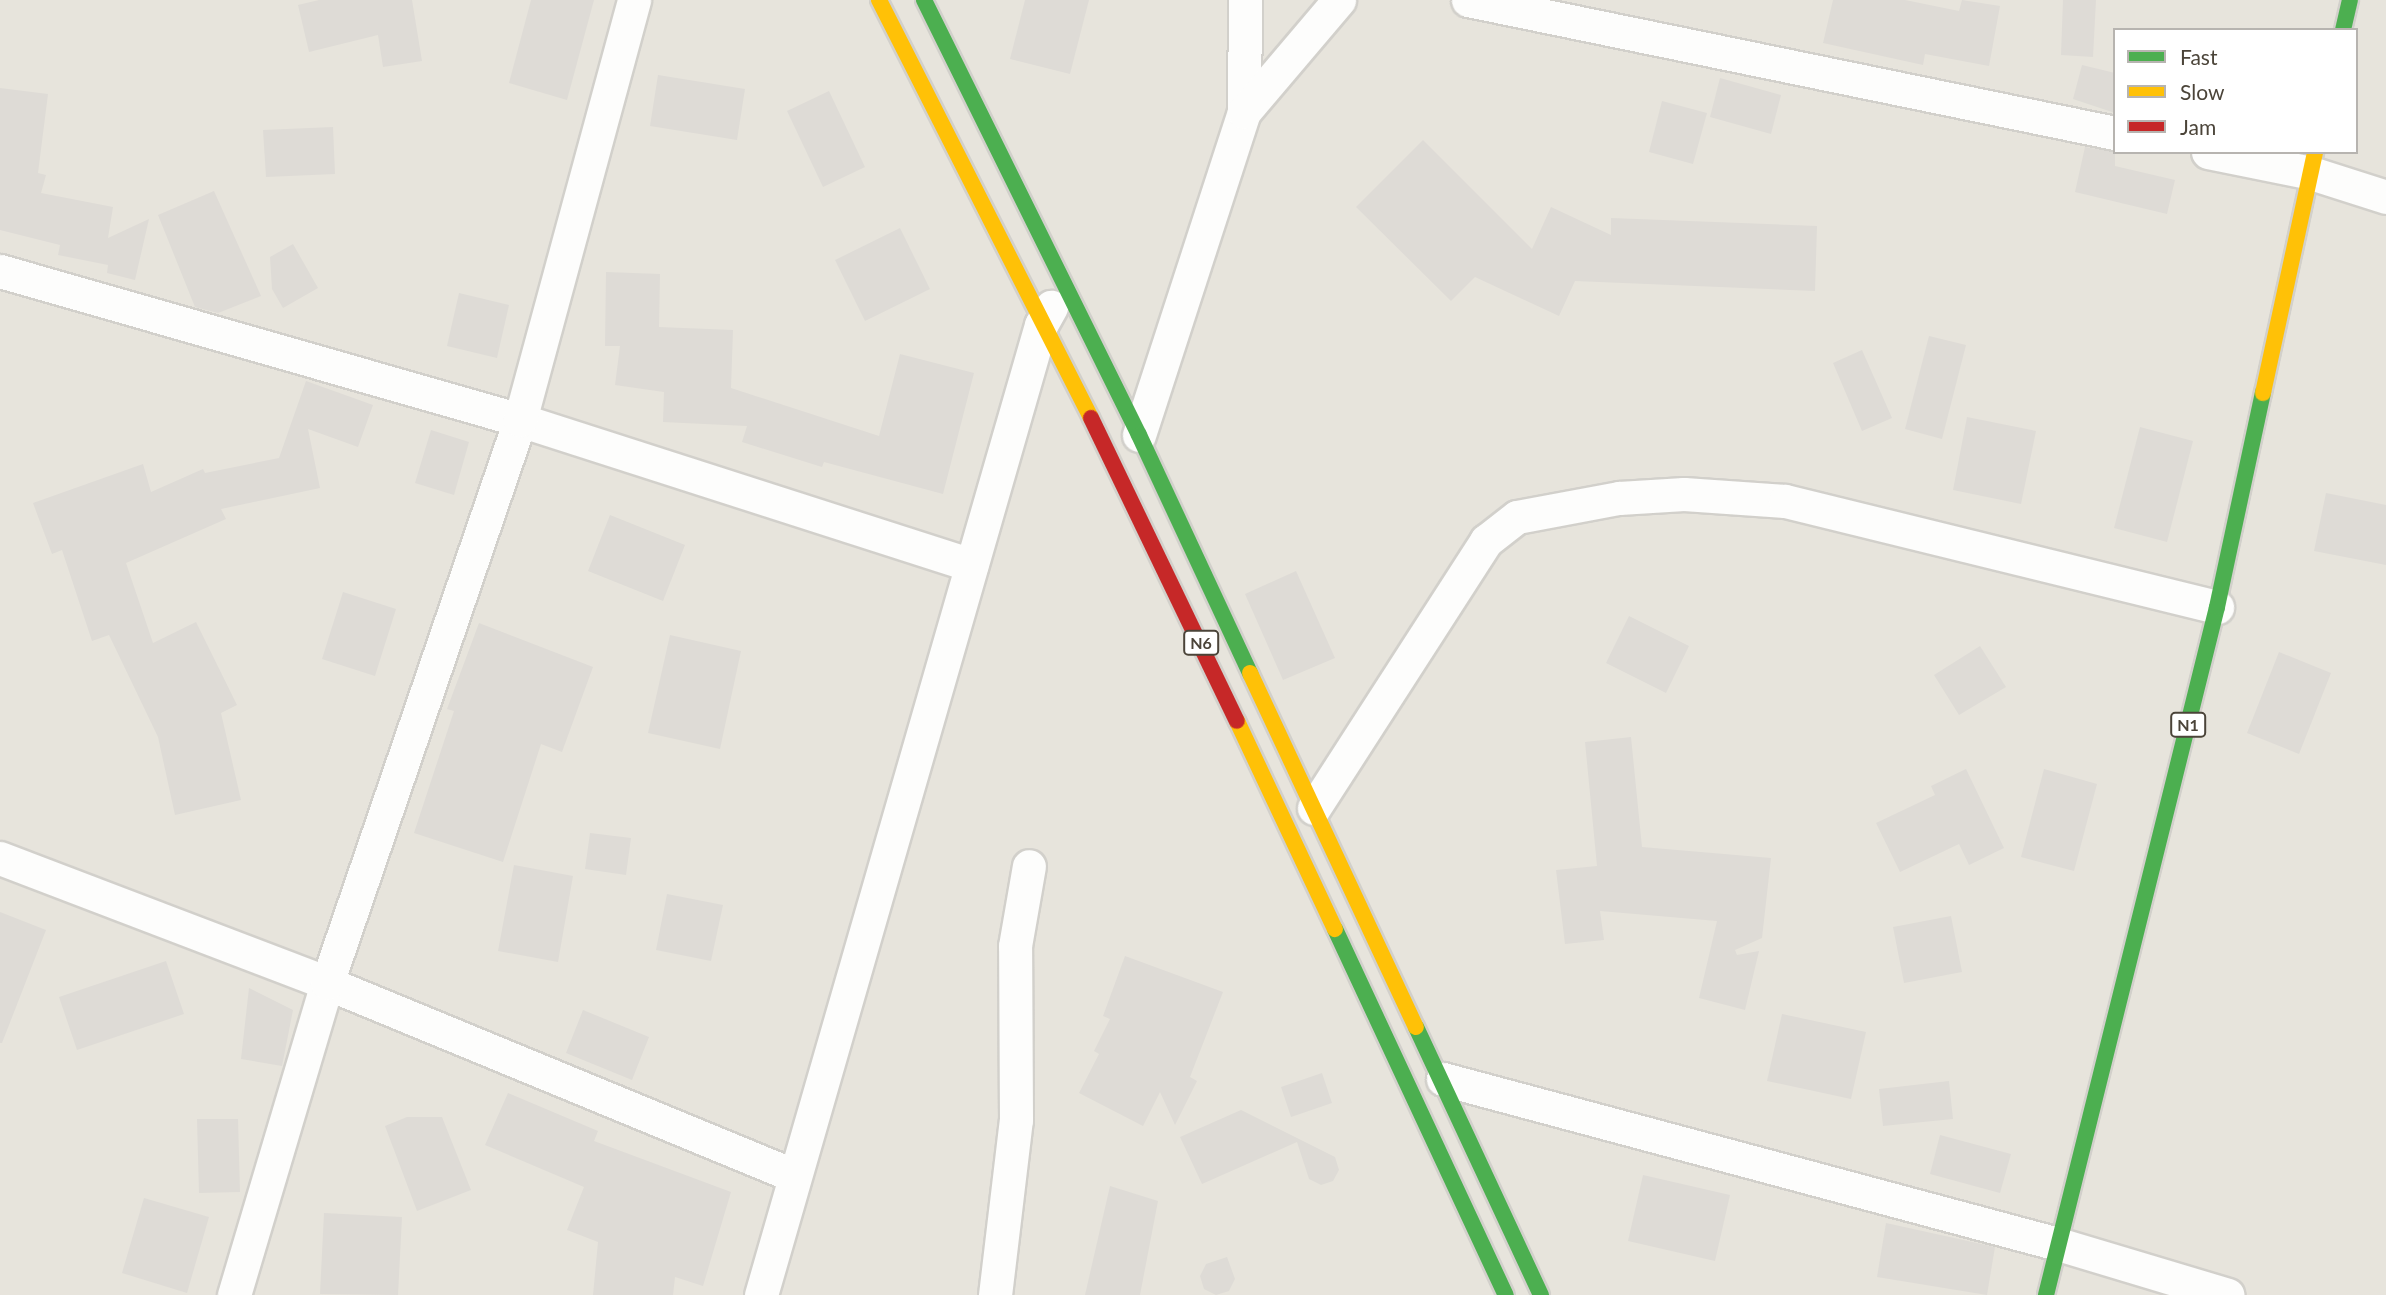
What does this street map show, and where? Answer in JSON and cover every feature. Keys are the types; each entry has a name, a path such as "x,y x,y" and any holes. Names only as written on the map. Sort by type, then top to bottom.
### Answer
{"highway":[{"name":"N6","path":"879,0 1041,325 1155,545 1506,1295"},
{"name":"N6","path":"924,0 1063,288 1139,435 1443,1079 1541,1295"},
{"path":"2343,28 2350,0"},
{"name":"N1","path":"2046,1295 2217,607 2313,163"}],"street":[{"path":"234,1295 327,983 520,420 634,0"},
{"path":"1139,435 1244,112 1245,0"},
{"path":"1244,112 1339,0"},
{"path":"1468,0 2113,133"},
{"path":"2227,154 2313,163 2386,197"},
{"path":"0,271 520,420 971,565"},
{"path":"761,1295 1041,325 1063,288"},
{"path":"1314,808 1486,541 1517,517 1619,498 1684,494 1785,500 2217,607"},
{"path":"0,858 327,983 794,1176"},
{"path":"995,1295 1016,1120 1016,946 1029,866"},
{"path":"1443,1079 2058,1244 2228,1295"}],"shaded area":[{"path":"0,0 2386,0 2386,1295 0,1295"}],"building":[{"path":"319,0 412,0 422,61 383,67 378,35 309,52 298,5"},
{"path":"531,0 594,0 567,100 509,83"},
{"path":"1025,0 1089,0 1070,74 1010,59"},
{"path":"1833,0 1905,0 1959,11 1962,0 2000,6 1989,66 1925,54 1923,65 1823,43"},
{"path":"2063,0 2096,0 2093,57 2061,55"},
{"path":"2082,65 2113,73 2113,112 2073,99"},
{"path":"658,75 745,89 737,140 650,126"},
{"path":"1720,78 1781,95 1771,134 1710,117"},
{"path":"0,88 48,94 38,173 46,175 41,193 113,207 108,238 149,219 135,280 107,273 108,265 58,255 60,245 0,230"},
{"path":"829,91 865,167 823,187 787,111"},
{"path":"1662,101 1707,113 1693,164 1649,152"},
{"path":"333,127 335,174 266,177 263,130"},
{"path":"1423,140 1532,249 1551,207 1611,235 1611,218 1817,226 1815,291 1575,281 1559,316 1475,277 1451,301 1356,207"},
{"path":"2085,147 2113,152 2115,166 2175,180 2167,214 2075,192"},
{"path":"214,191 261,296 218,313 195,307 158,215"},
{"path":"900,228 930,289 865,321 835,260"},
{"path":"293,244 318,288 283,308 272,289 270,257"},
{"path":"606,272 660,274 659,327 733,330 731,388 879,436 900,354 974,373 943,494 824,462 822,467 742,442 747,426 663,422 664,392 615,385 620,346 605,346"},
{"path":"459,293 509,305 497,358 447,346"},
{"path":"1929,336 1966,345 1942,439 1905,429"},
{"path":"1862,350 1892,418 1862,431 1833,363"},
{"path":"306,381 373,405 358,447 308,429 320,488 221,509 226,519 126,563 153,643 196,622 237,705 221,713 241,800 175,815 158,737 109,635 92,641 62,550 52,554 33,503 143,464 151,492 203,469 205,473 279,458"},
{"path":"1967,417 2036,431 2021,504 1953,490"},
{"path":"2140,427 2193,441 2167,542 2114,528"},
{"path":"431,430 469,442 454,495 415,483"},
{"path":"2326,493 2386,505 2386,565 2314,551"},
{"path":"610,515 685,545 663,601 588,571"},
{"path":"1296,571 1335,658 1283,680 1245,594"},
{"path":"343,592 396,609 375,676 322,659"},
{"path":"1629,616 1689,646 1666,693 1606,663"},
{"path":"479,623 593,667 562,752 541,744 503,862 414,833 454,711 447,709"},
{"path":"670,635 741,651 720,749 648,733"},
{"path":"1980,646 2006,687 1959,715 1934,675"},
{"path":"2279,652 2331,673 2299,754 2247,733"},
{"path":"1631,737 1642,847 1771,858 1762,938 1735,950 1737,955 1759,951 1745,1010 1699,998 1717,921 1600,911 1604,940 1565,944 1556,870 1597,866 1585,742"},
{"path":"1966,769 2004,848 1969,865 1959,844 1900,872 1876,823 1935,795 1931,786"},
{"path":"2044,769 2097,784 2074,871 2021,857"},
{"path":"590,833 631,838 626,875 585,869"},
{"path":"514,865 573,876 558,962 498,951"},
{"path":"667,894 723,905 711,961 656,950"},
{"path":"0,912 46,930 2,1043 0,1043"},
{"path":"1951,916 1962,972 1904,983 1893,927"},
{"path":"1125,956 1223,992 1190,1077 1197,1081 1175,1125 1160,1092 1143,1126 1079,1093 1099,1054 1094,1051 1110,1019 1103,1016"},
{"path":"166,961 184,1014 77,1050 59,997"},
{"path":"249,988 293,1010 282,1066 241,1059"},
{"path":"583,1010 649,1037 632,1080 566,1053"},
{"path":"1782,1014 1866,1032 1851,1099 1767,1081"},
{"path":"1322,1073 1332,1103 1291,1117 1281,1087"},
{"path":"1949,1081 1953,1119 1883,1126 1879,1089"},
{"path":"508,1093 598,1131 594,1141 731,1192 703,1286 675,1277 673,1295 593,1295 598,1242 567,1230 584,1187 485,1145"},
{"path":"1241,1110 1335,1157 1339,1170 1333,1181 1321,1185 1309,1179 1297,1142 1202,1184 1180,1137"},
{"path":"407,1117 442,1117 471,1190 417,1211 385,1126"},
{"path":"197,1119 238,1119 240,1192 199,1193"},
{"path":"1940,1135 2011,1154 2000,1193 1930,1174"},
{"path":"1643,1175 1730,1195 1715,1261 1628,1241"},
{"path":"1110,1186 1158,1201 1140,1295 1085,1295"},
{"path":"144,1198 209,1217 187,1293 122,1273"},
{"path":"324,1213 402,1217 398,1295 320,1294"},
{"path":"1886,1223 1995,1247 1987,1295 1877,1277"},
{"path":"1227,1257 1235,1279 1229,1291 1216,1295 1204,1289 1200,1276 1206,1264"}],"traffic: fast":[{"path":"924,0 1139,435 1250,673"},
{"path":"2343,28 2350,0"},
{"path":"2046,1295 2217,607 2263,393"},
{"path":"1335,929 1506,1295"},
{"path":"1416,1027 1541,1295"}],"traffic: slow":[{"path":"879,0 1091,418"},
{"path":"2263,393 2315,154"},
{"path":"1250,673 1416,1027"},
{"path":"1237,721 1335,929"}],"traffic: jam":[{"path":"1091,418 1237,721"}]}
